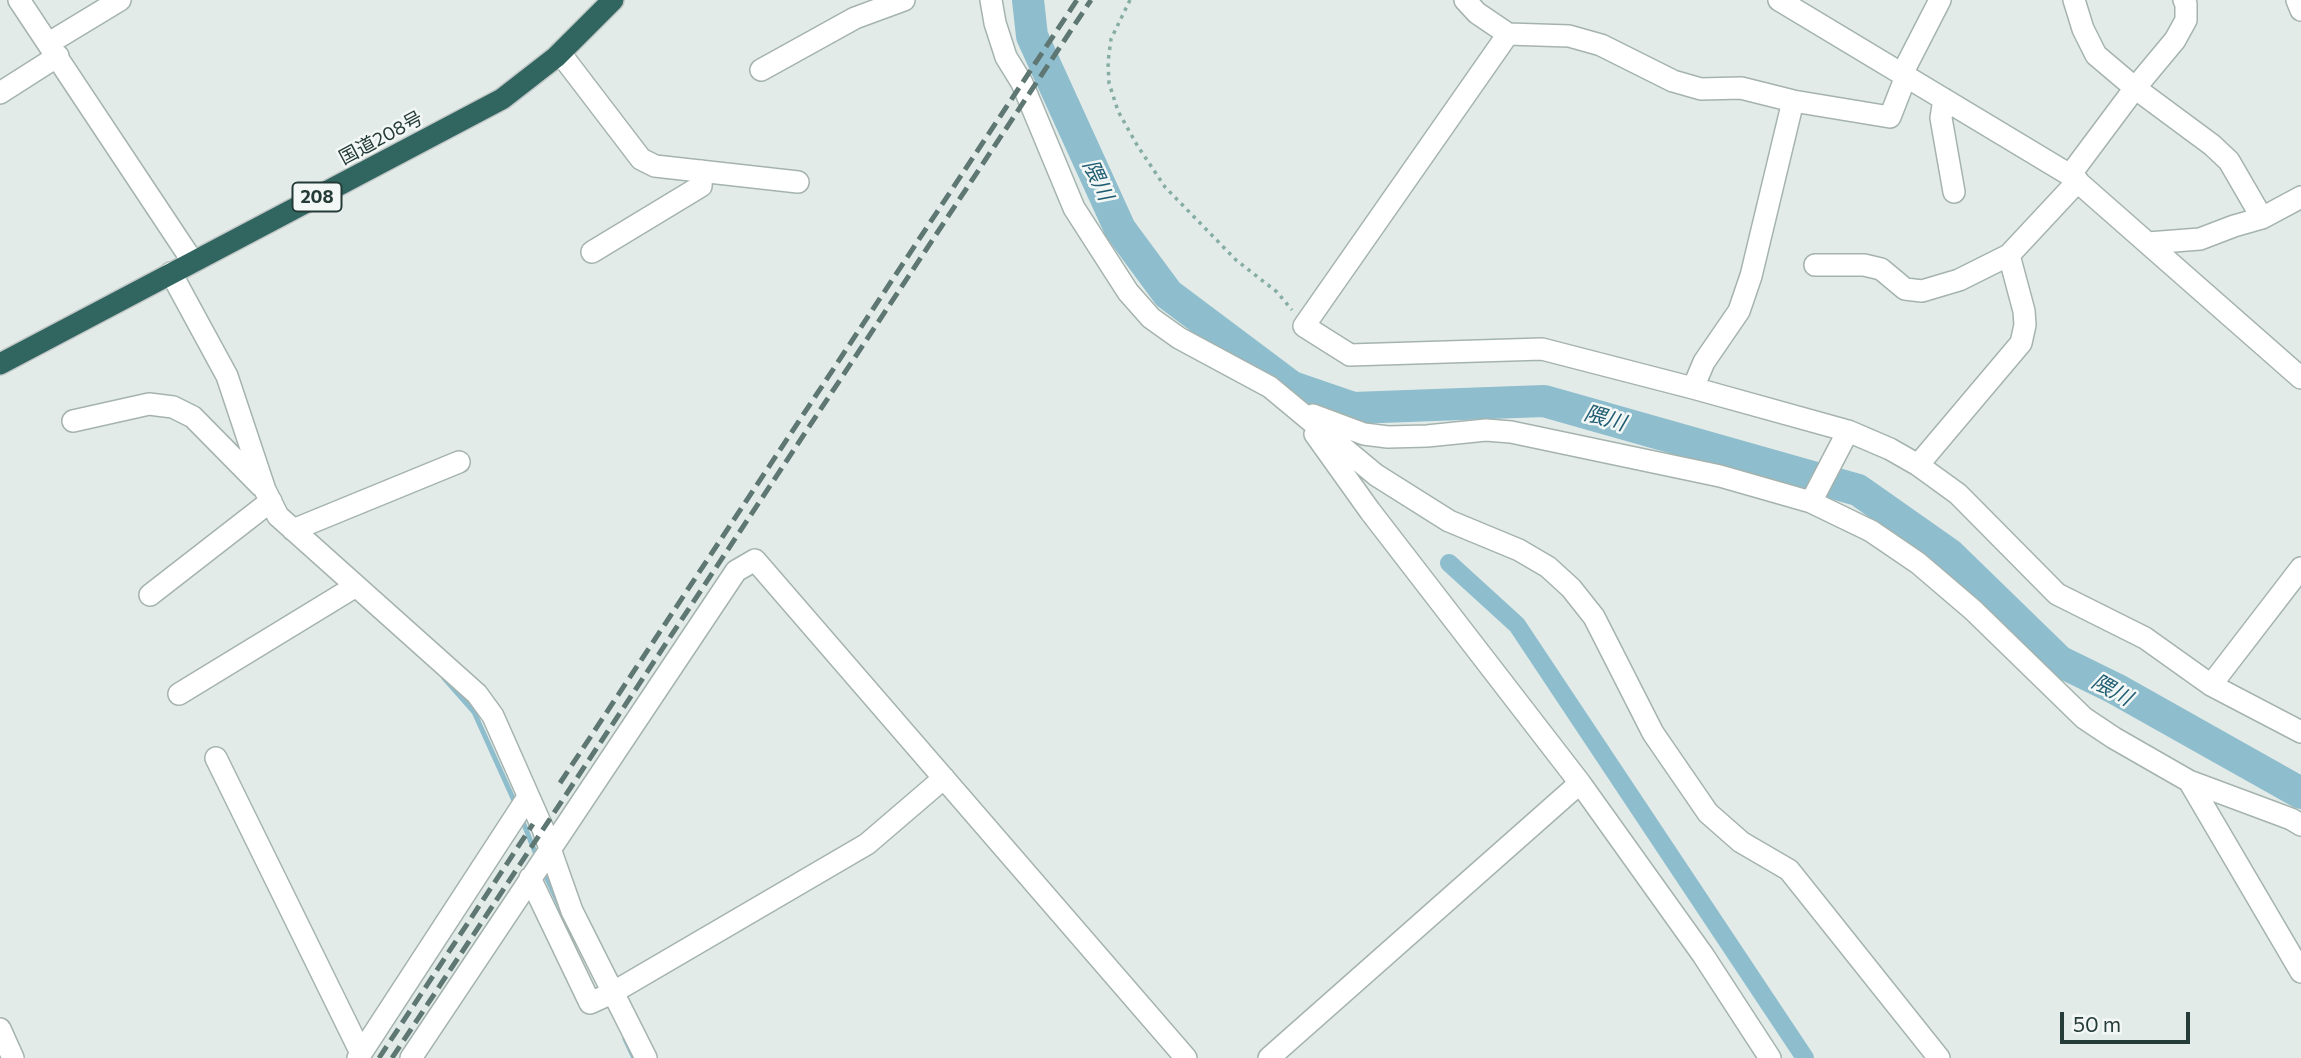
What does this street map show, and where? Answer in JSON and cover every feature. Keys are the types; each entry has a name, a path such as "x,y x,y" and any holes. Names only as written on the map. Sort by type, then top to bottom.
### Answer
{"highway":[{"name":"国道208号","path":"0,364 502,99 560,53 613,0"}],"street":[{"path":"19,0 193,262"},
{"path":"0,93 53,49 120,0"},
{"path":"761,70 855,19 904,0"},
{"path":"991,0 1006,57 1028,96 1074,208 1128,292 1151,318 1179,338 1270,387 1376,475 1406,495 1449,521 1519,550 1548,567 1571,588 1594,617 1653,733 1707,813 1741,842 1789,870 1939,1058"},
{"path":"1465,0 1477,13 1508,34 1569,36 1601,45 1673,81 1701,89 1741,88 1793,101 1890,117 1904,75 1940,0"},
{"path":"1779,0 2074,178 2301,378"},
{"path":"2074,0 2083,29 2096,55 2229,161 2262,218"},
{"path":"1815,265 1864,265 1881,269 1905,289 1922,291 1959,280 2009,255 2074,178 2135,88 2175,40 2186,20 2184,0"},
{"path":"2297,0 2301,10"},
{"path":"1508,34 1304,326 1350,355 1542,349 1848,431 1891,449 1919,465 1958,495 2057,594 2145,638 2211,685 2301,732"},
{"path":"560,53 641,159 654,166 798,182"},
{"path":"1944,99 1941,118 1954,192"},
{"path":"1693,388 1704,362 1739,311 1751,276 1793,101"},
{"path":"592,252 701,186 702,171"},
{"path":"2148,243 2200,239 2262,218 2301,197"},
{"path":"1919,465 2021,343 2025,325 2024,311 2009,255"},
{"path":"171,273 227,376 268,496 278,516 477,694 493,716 542,829 572,911 646,1058"},
{"path":"74,421 149,404 173,407 193,417 268,496"},
{"path":"1297,410 1364,434 1388,437 1486,430 1511,432 1815,496 1918,563 1973,610 2084,718 2189,781 2291,818 2301,825"},
{"path":"1297,410 1370,511 1580,783 1703,955 1770,1058"},
{"path":"1815,496 1848,431"},
{"path":"293,530 459,462"},
{"path":"150,595 268,496"},
{"path":"411,1058 736,571 755,560 1186,1058"},
{"path":"2211,685 2301,568"},
{"path":"179,694 356,586"},
{"path":"216,758 359,1056"},
{"path":"530,878 590,1003 612,993 867,844 944,778"},
{"path":"2189,781 2301,972"},
{"path":"1269,1058 1580,783"},
{"path":"359,1056 528,797"},
{"path":"0,1029 13,1058"}],"path":[{"path":"1130,0 1111,39 1108,62 1110,83 1118,111 1164,187 1236,260 1277,292 1304,326"}],"waterway":[{"name":"隈川","path":"1028,0 1032,36 1120,229 1168,294 1292,387 1353,408 1544,401 1858,490 1949,554 2059,661 2116,689 2301,793"},
{"path":"1449,563 1517,625 1805,1058"},
{"path":"444,678 474,712 516,805"},
{"path":"521,817 537,857"},
{"path":"544,872 562,911"},
{"path":"625,1039 634,1058"}],"railway":[{"path":"560,783 1077,0"},
{"path":"392,1058 1091,0"},
{"path":"379,1058 533,824"}]}
